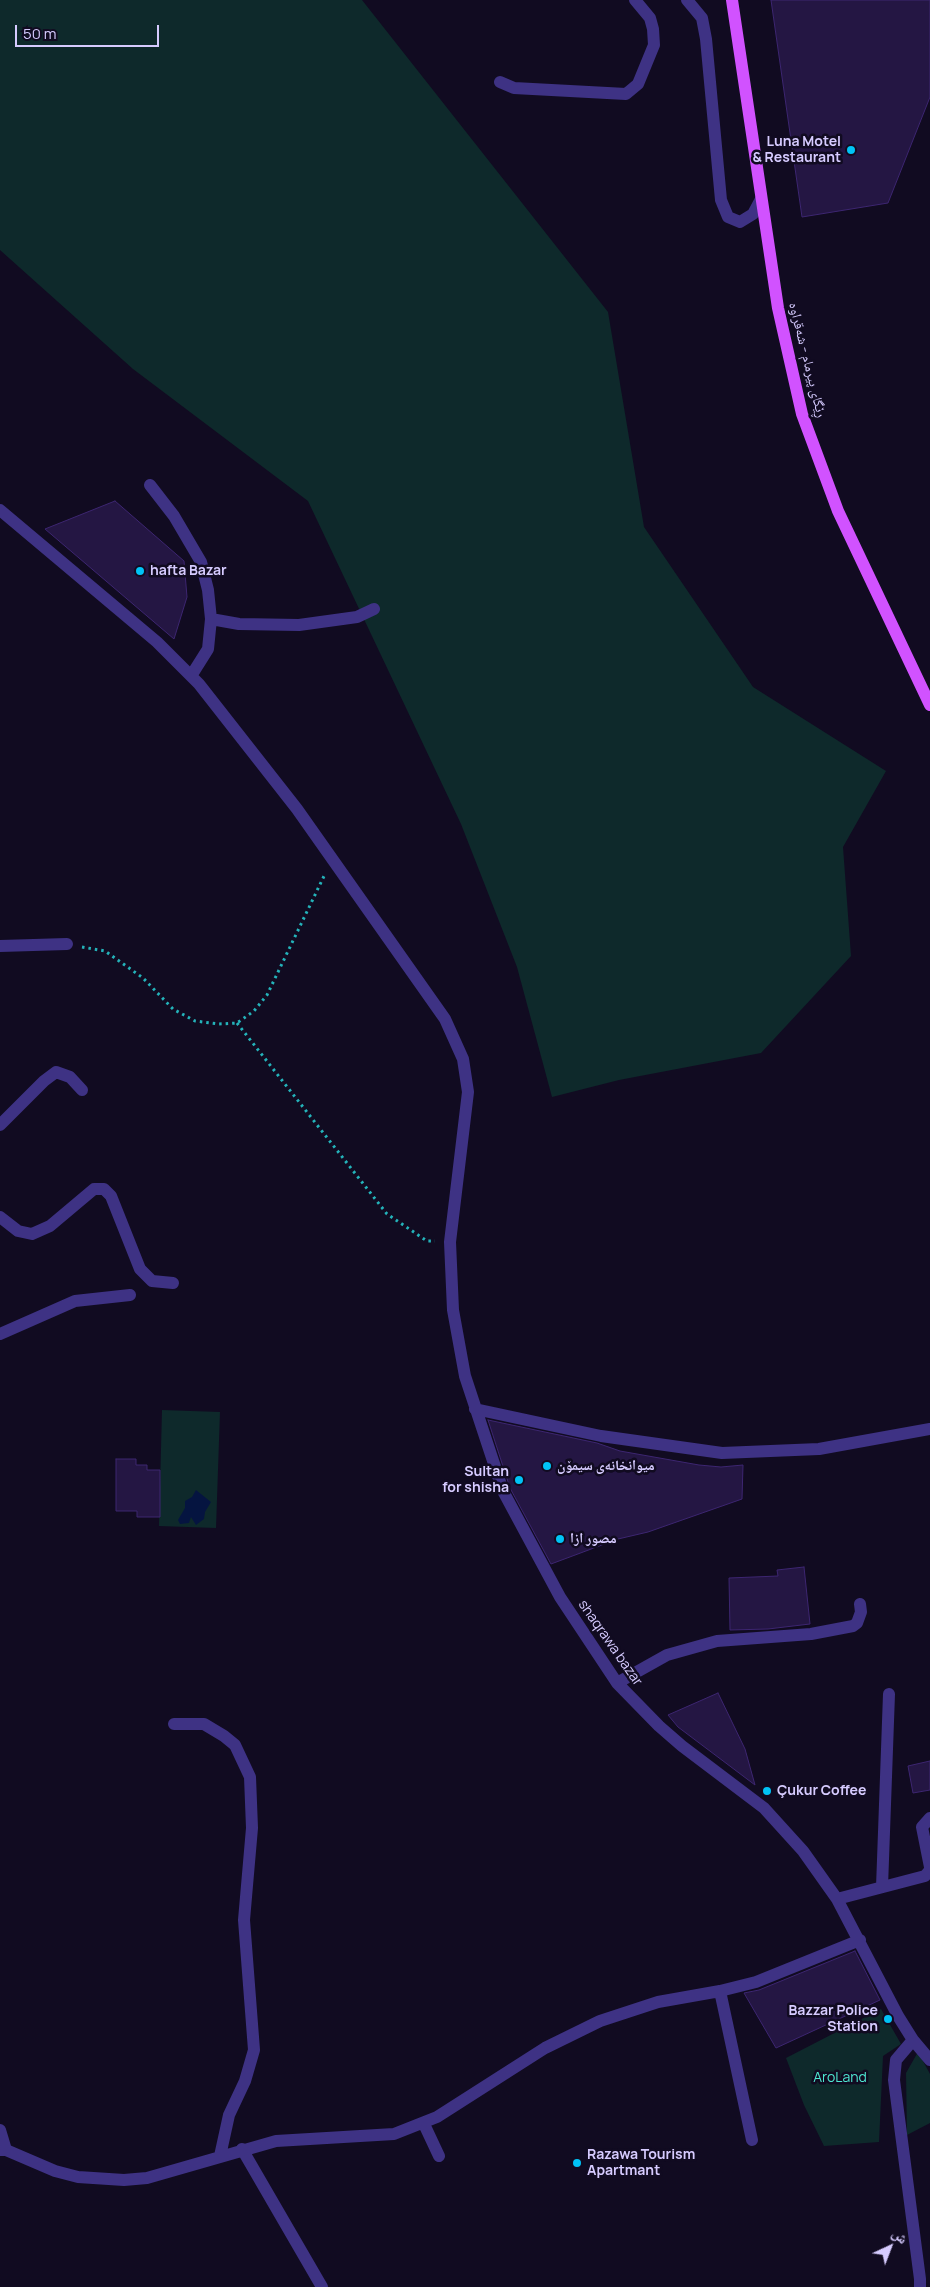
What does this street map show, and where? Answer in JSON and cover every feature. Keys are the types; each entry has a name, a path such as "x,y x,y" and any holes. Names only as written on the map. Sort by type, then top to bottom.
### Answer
{"main road":[{"name":"ڕێگای پیرمام - شەقراوە","path":"732,0 778,308 802,414 838,511 930,705"}],"street":[{"path":"500,82 514,88 626,94 638,84 654,44 654,29 650,18 635,0"},
{"path":"687,0 693,4 702,18 706,39 721,200 728,217 740,222 753,214 762,199"},
{"path":"150,485 174,516 202,562 211,619 208,649 191,676"},
{"name":"shaqrawa bazar","path":"0,510 157,642 191,676 297,809 445,1019 463,1059 468,1092 450,1242 453,1310 458,1343 475,1409 503,1491 560,1597 617,1683 676,1741 764,1808 803,1851 837,1899 860,1940 884,1992 913,2040 930,2060"},
{"path":"211,619 239,624 300,625 358,617 374,609"},
{"path":"0,946 67,944"},
{"path":"0,1125 44,1081 56,1072 70,1077 82,1090"},
{"path":"0,1217 18,1231 32,1234 50,1226 94,1189 104,1189 111,1196 140,1269 152,1281 173,1283"},
{"path":"0,1334 75,1301 130,1295"},
{"path":"475,1409 601,1436 722,1453 818,1449 930,1429"},
{"path":"617,1683 667,1655 717,1641 811,1634 853,1626 857,1623 861,1612 860,1604"},
{"path":"882,1887 889,1694"},
{"path":"174,1724 204,1724 224,1736 235,1745 250,1776 252,1828 244,1920 254,2050 245,2081 229,2115 220,2156"},
{"path":"837,1899 925,1876 930,1868 922,1827 930,1818"},
{"path":"0,2130 3,2150 55,2171 101,2180 147,2178 242,2149 294,2139 394,2134 424,2124 545,2048 579,2030 629,2010 658,2002 720,1991 793,1969 860,1940"},
{"path":"720,1991 752,2140"},
{"path":"913,2040 896,2060 894,2080 920,2287"},
{"path":"424,2124 439,2156"},
{"path":"242,2149 322,2287"}],"path":[{"path":"67,944 105,951 143,978 173,1008 195,1021 219,1024 237,1023 254,1012 267,995 332,860"},
{"path":"237,1023 387,1214 427,1241 450,1242"}],"green space":[{"path":"0,0 362,0 608,312 644,527 753,687 886,771 843,847 851,956 761,1053 619,1080 552,1097 517,967 461,824 308,501 133,369 0,250"},
{"path":"162,1410 220,1412 216,1528 159,1526"},
{"name":"AroLand","path":"881,2009 901,2044 883,2056 879,2142 824,2146 804,2105 786,2058"},
{"path":"918,2052 930,2074 930,2123 907,2135 906,2073"}],"water":[{"path":"196,1490 211,1502 205,1512 204,1519 196,1525 191,1517 189,1523 180,1524 178,1520 185,1508 185,1501 192,1497"}],"building":[{"name":"Luna Motel & Restaurant","path":"771,0 930,0 930,97 888,203 802,217"},
{"name":"hafta Bazar","path":"115,501 184,561 187,597 174,639 45,529"},
{"path":"488,1420 597,1443 620,1451 699,1465 721,1467 743,1465 742,1499 648,1532 618,1539 551,1564 510,1488"},
{"path":"116,1459 136,1459 136,1465 147,1465 147,1470 160,1470 160,1517 137,1517 137,1511 116,1511"},
{"path":"804,1567 810,1624 768,1629 730,1630 729,1578 778,1576 777,1570"},
{"path":"718,1693 745,1749 755,1785 678,1727 668,1715"},
{"path":"930,1761 930,1790 913,1793 908,1766"},
{"path":"855,1951 880,2000 776,2048 744,1993 759,1990"}],"place":[{"name":"Luna Motel & Restaurant","path":"851,150"},
{"name":"hafta Bazar","path":"140,571"},
{"name":"میوانخانەی سیمۆن","path":"547,1466"},
{"name":"Sultan for shisha","path":"519,1480"},
{"name":"مصور ازا","path":"560,1539"},
{"name":"Çukur Coffee","path":"767,1791"},
{"name":"Bazzar Police Station","path":"888,2019"},
{"name":"Razawa Tourism Apartmant","path":"577,2163"}]}
